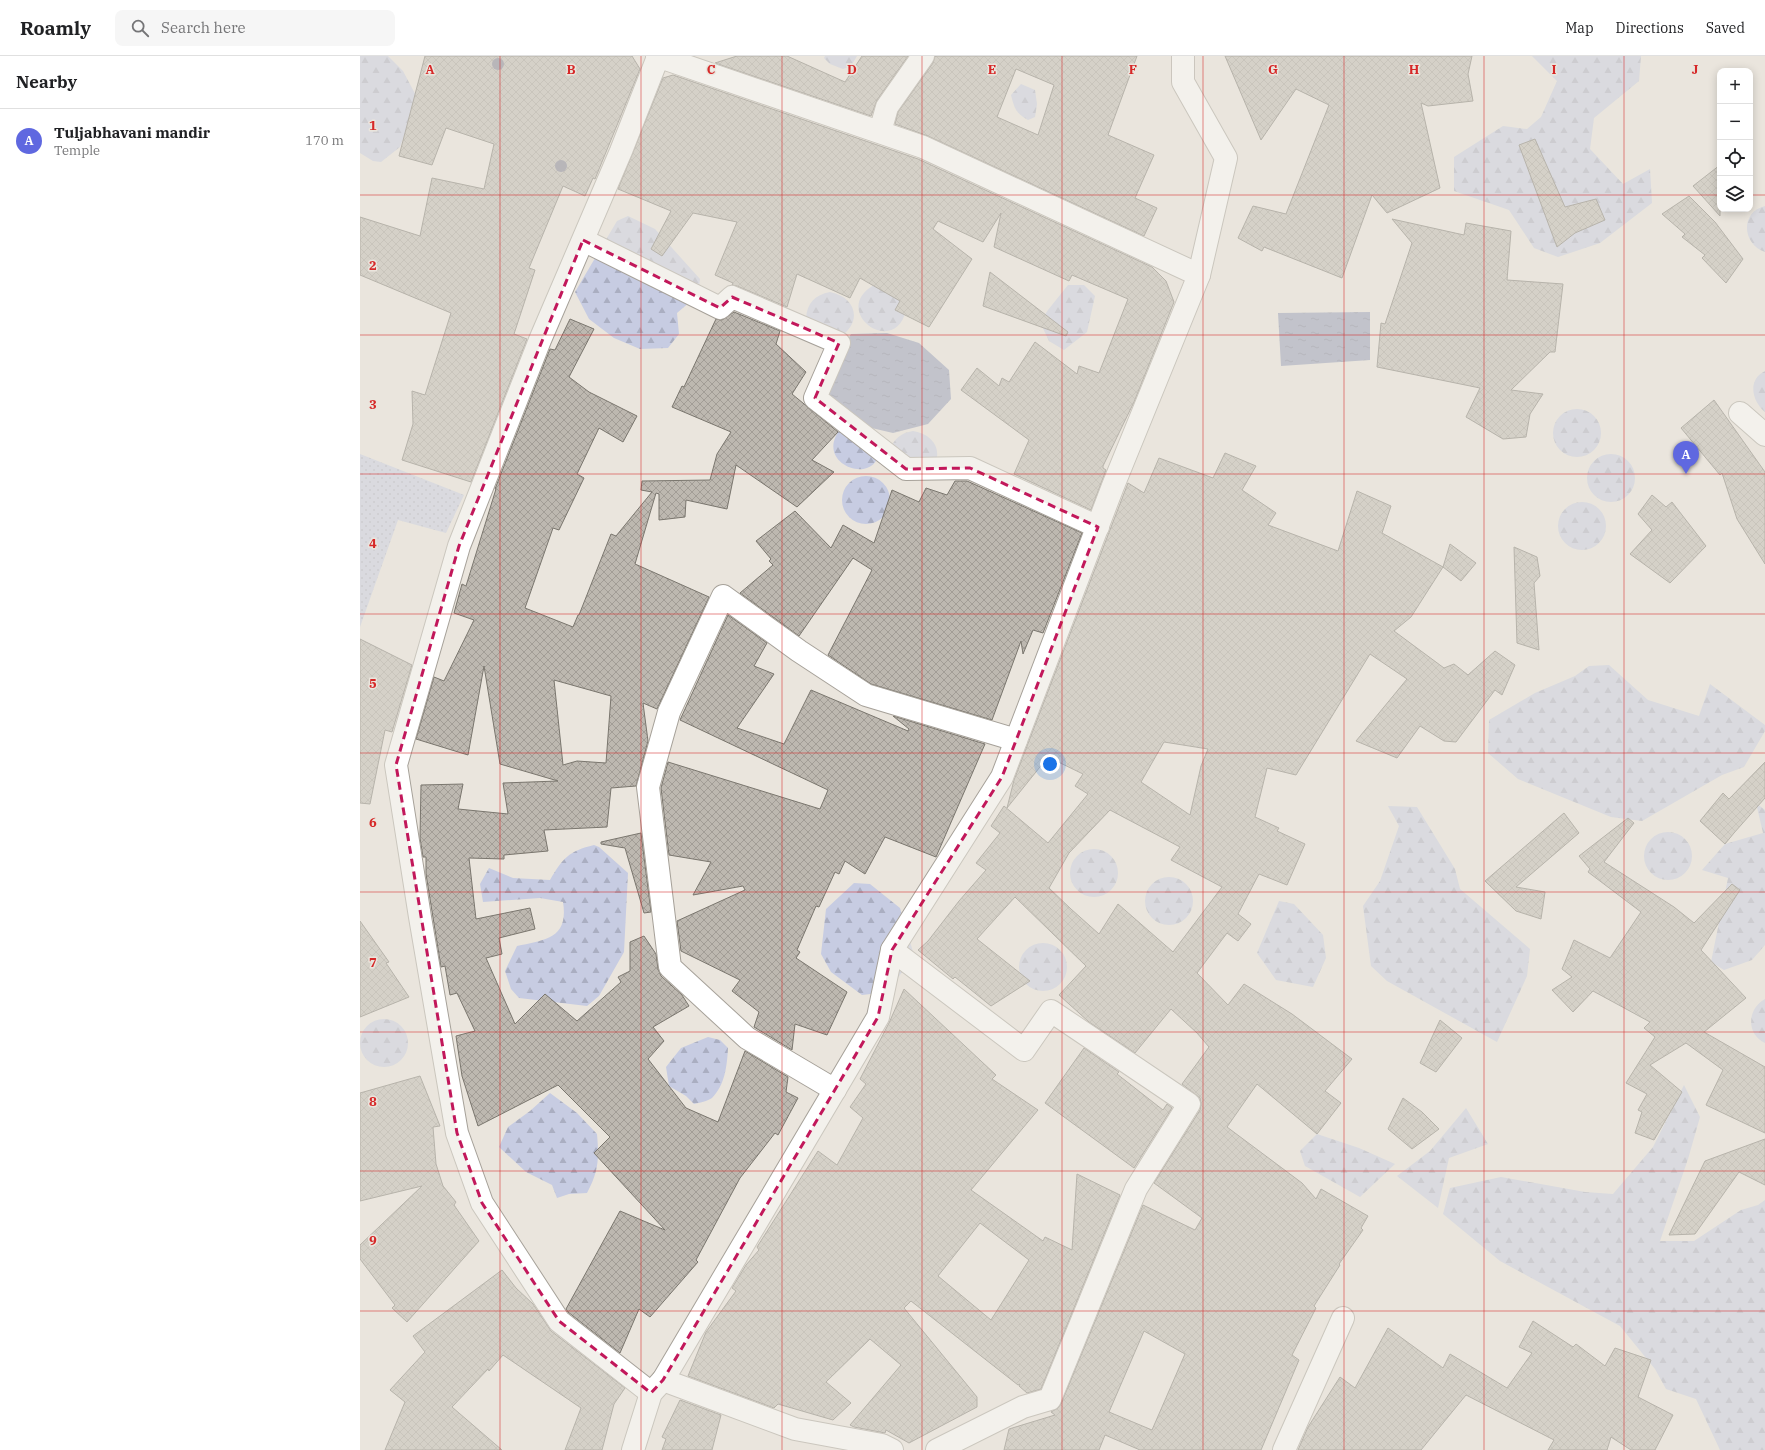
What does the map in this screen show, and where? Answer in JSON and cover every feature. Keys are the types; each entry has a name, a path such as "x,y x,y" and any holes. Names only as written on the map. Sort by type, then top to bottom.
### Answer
{"street":[{"path":"892,1450 882,1445 795,1429 657,1386 559,1321 482,1203 457,1133 396,765 459,546 540,340 583,240 658,56 695,62 923,147 1199,275"},
{"path":"880,132 888,107 923,56"},
{"path":"633,1450 657,1386 878,1017 892,950 1002,777 1098,527 1199,275 1226,158 1183,82 1183,56"},
{"path":"583,240 720,308 732,296 839,343 815,398 906,469 970,468 1098,527"},
{"path":"1740,413 1765,435"},
{"path":"835,1090 747,1038 670,967 648,787 669,712 723,596 799,651 866,694 1016,740"},
{"path":"892,950 1024,1050 1051,1011 1189,1104 1136,1189 1050,1399 1023,1406 937,1450"},
{"path":"1284,1450 1343,1318"}],"highlighted area":[{"path":"583,240 720,308 732,297 839,343 815,398 906,469 970,468 1098,527 1002,777 892,950 878,1017 663,1380 651,1393 559,1321 482,1203 457,1133 396,765 459,546"}],"green space":[{"path":"360,56 388,56 403,71 421,105 407,128 400,147 381,162 373,161 360,153"},
{"path":"825,56 857,56 851,66 843,69 830,64 824,58"},
{"path":"1532,56 1641,56 1639,81 1594,118 1590,149 1623,184 1650,169 1652,203 1600,243 1558,257 1534,248 1509,210 1454,191 1454,157 1503,126 1527,129 1541,117 1557,81"},
{"path":"1021,84 1035,90 1037,104 1035,117 1028,120 1016,110 1011,95"},
{"path":"1765,206 1765,252 1757,248 1752,242 1748,236 1747,228 1751,215 1757,209"},
{"path":"628,216 655,229 700,279 698,295 677,313 679,334 668,348 640,349 614,338 589,319 575,292 617,221"},
{"path":"874,285 890,285 906,310 900,324 890,330 879,330 869,326 861,317 858,307 862,296"},
{"path":"1068,285 1084,285 1095,296 1087,332 1064,350 1049,341 1040,322"},
{"path":"830,292 846,299 851,304 853,311 854,317 852,324 840,337 806,318 808,308 813,300 820,295"},
{"path":"1765,371 1765,412 1757,402 1753,391 1759,375"},
{"path":"1577,409 1586,411 1594,416 1599,424 1601,433 1599,442 1594,450 1586,455 1577,457 1568,455 1560,450 1555,442 1553,433 1555,424 1560,416 1568,411"},
{"path":"842,427 872,427 877,436 879,447 877,460 869,467 859,469 849,467 840,461 834,452 834,440"},
{"path":"913,431 927,436 936,447 937,457 930,472 890,449 899,437 905,433"},
{"path":"360,454 464,495 446,533 398,520 360,627"},
{"path":"1611,454 1620,456 1628,461 1633,469 1635,478 1633,487 1628,495 1620,500 1611,502 1602,500 1594,495 1589,487 1587,478 1589,469 1594,461 1602,456"},
{"path":"866,476 875,478 883,483 888,491 890,500 888,509 883,517 875,522 866,524 857,522 849,517 844,509 842,500 844,491 849,483 857,478"},
{"path":"1582,502 1591,504 1599,509 1604,517 1606,526 1604,535 1599,543 1591,548 1582,550 1573,548 1565,543 1560,535 1558,526 1560,517 1565,509 1573,504"},
{"path":"1609,665 1648,700 1699,716 1710,684 1765,725 1765,731 1744,767 1722,775 1642,821 1611,817 1518,779 1488,753 1489,720 1535,693 1575,676 1589,666"},
{"path":"1756,803 1765,810 1765,945 1752,960 1724,970 1711,962 1728,878 1702,870 1725,844 1763,833"},
{"path":"1388,806 1417,807 1455,869 1460,889 1530,949 1527,976 1497,1042 1387,981 1371,966 1363,906 1380,881 1399,826"},
{"path":"1668,832 1677,834 1685,839 1690,847 1692,856 1690,865 1685,873 1677,878 1668,880 1659,878 1651,873 1646,865 1644,856 1646,847 1651,839 1659,834"},
{"path":"594,845 599,847 628,873 624,952 599,996 587,1006 519,998 511,989 505,971 517,946 545,939 558,931 562,924 564,914 563,902 540,898 483,902 480,884 489,868 513,878 550,880 568,856 585,847"},
{"path":"1094,849 1103,851 1111,856 1116,864 1118,873 1116,882 1111,890 1103,895 1094,897 1085,895 1077,890 1072,882 1070,873 1072,864 1077,856 1085,851"},
{"path":"1169,877 1178,879 1186,884 1191,892 1193,901 1191,910 1186,918 1178,923 1169,925 1160,923 1152,918 1147,910 1145,901 1147,892 1152,884 1160,879"},
{"path":"854,883 870,884 900,908 914,955 888,992 862,995 831,972 821,954 826,909"},
{"path":"1279,901 1294,904 1323,935 1326,958 1313,987 1276,980 1257,953"},
{"path":"1043,943 1052,945 1060,950 1065,958 1067,967 1065,976 1060,984 1052,989 1043,991 1034,989 1026,984 1021,976 1019,967 1021,958 1026,950 1034,945"},
{"path":"1765,999 1765,1043 1754,1034 1751,1021 1755,1009 1759,1003"},
{"path":"384,1019 393,1021 401,1026 406,1034 408,1043 406,1052 401,1060 393,1065 384,1067 375,1065 367,1060 362,1052 360,1043 362,1034 367,1026 375,1021"},
{"path":"708,1037 720,1040 728,1048 726,1068 723,1081 712,1098 694,1104 686,1096 669,1086 666,1067 681,1048"},
{"path":"1684,1085 1700,1117 1688,1159 1660,1241 1694,1241 1741,1210 1758,1205 1765,1200 1765,1450 1720,1450 1696,1399 1666,1389 1655,1369 1620,1326 1500,1261 1443,1214 1450,1188 1501,1177 1585,1192 1613,1194 1653,1147"},
{"path":"550,1093 577,1113 597,1134 598,1150 596,1171 587,1193 569,1194 557,1198 552,1185 526,1172 499,1147 508,1127 530,1111"},
{"path":"1466,1108 1488,1144 1449,1158 1438,1208 1397,1176 1430,1151"},
{"path":"1317,1134 1359,1148 1395,1164 1360,1197 1305,1166 1300,1151"}],"water":[{"path":"1370,312 1370,360 1281,366 1278,313"},
{"path":"887,333 919,343 949,370 951,399 928,424 893,433 863,426 832,404 822,381 851,334"}],"building":[{"path":"425,56 632,56 640,69 595,179 593,178 585,196 563,186 529,268 535,270 514,334 527,339 471,482 402,460 413,424 412,391 425,395 451,313 360,275 360,217 420,236 432,178 484,189 494,144 446,128 432,165 399,156"},
{"path":"737,56 787,56 845,82 862,56 908,56 877,100 871,116 715,63"},
{"path":"935,56 1137,56 1108,135 1154,155 1135,198 1157,208 1144,236 928,136 895,124 898,112 933,63","holes":["1016,69 1054,85 1038,135 997,117"]},
{"path":"1225,56 1472,56 1468,74 1473,101 1428,106 1421,103 1440,188 1387,213 1372,195 1342,278 1264,247 1262,251 1238,238 1253,206 1286,214 1329,105 1296,89 1261,140"},
{"path":"673,75 918,159 1152,267 1166,281 1174,302 1134,402 1103,466 1106,470 1091,510 1014,474 1029,440 961,390 977,368 999,386 1002,378 1009,382 1035,342 1077,374 1079,366 1099,373 1128,299 1072,275 1069,281 994,247 1001,213 983,242 938,221 933,229 972,259 929,327 895,310 900,301 860,278 850,298 797,274 787,307 732,285 733,283 715,275 737,222 693,213 662,256 651,249 671,211 618,189 663,78"},
{"path":"1535,139 1565,207 1596,199 1605,220 1575,233 1557,247 1519,145"},
{"path":"1717,167 1717,212 1720,212 1720,216 1693,186"},
{"path":"1689,196 1715,222 1743,259 1726,283 1702,258 1705,255 1682,237 1685,234 1662,214"},
{"path":"1392,219 1464,235 1466,223 1511,231 1507,280 1563,284 1555,352 1550,352 1511,390 1543,394 1530,414 1526,437 1503,439 1466,417 1480,388 1377,367 1381,323 1385,324 1412,243"},
{"path":"990,272 1068,332 1066,336 983,306"},
{"path":"734,312 780,331 776,344 806,372 792,394 838,432 812,460 834,472 797,507 736,465 727,509 686,500 685,517 659,520 659,494 656,493 635,564 709,597 657,709 643,703 648,741 636,786 611,788 607,827 544,830 548,851 504,855 504,859 469,858 476,919 530,908 535,929 499,938 502,954 486,958 515,1024 545,994 577,1021 621,982 618,977 630,971 630,942 644,936 656,954 658,969 661,976 682,995 689,1006 653,1027 664,1041 648,1059 686,1108 718,1122 745,1051 788,1077 786,1092 798,1098 778,1135 775,1133 740,1178 696,1260 698,1262 650,1317 639,1309 620,1353 566,1309 620,1211 665,1230 594,1153 610,1137 558,1085 478,1126 462,1076 456,1036 475,1031 457,993 450,995 445,966 441,967 426,874 426,857 423,857 420,838 421,785 463,784 458,809 508,814 503,783 558,781 500,764 484,666 468,755 416,739 434,677 444,681 474,620 454,613 462,584 466,586 495,489 550,349 555,350 570,319 594,329 569,377 589,392 637,416 623,442 599,428 577,474 584,478 559,530 553,528 525,608 573,627 611,534 616,536 652,492 641,490 642,481 710,480 717,454 731,432 672,407 682,386 684,387 716,319 722,320","holes":["554,680 611,696 606,763 577,761 563,765"]},
{"path":"1714,400 1765,472 1765,564 1737,519 1722,473 1720,475 1681,428"},
{"path":"1225,453 1256,466 1242,490 1276,513 1268,525 1338,551 1357,491 1391,506 1382,533 1443,567 1411,617 1394,631 1444,668 1454,664 1468,675 1495,651 1515,665 1502,695 1495,690 1456,742 1444,741 1420,726 1397,758 1356,741 1407,679 1370,654 1296,775 1267,768 1255,817 1279,828 1277,831 1305,844 1287,885 1259,874 1238,914 1251,924 1238,941 1227,933 1197,973 1228,1005 1244,984 1292,1014 1352,1059 1325,1091 1341,1103 1317,1134 1257,1084 1227,1127 1302,1183 1316,1199 1321,1189 1368,1216 1361,1228 1363,1230 1339,1264 1340,1265 1314,1306 1316,1308 1292,1355 1299,1360 1261,1450 1140,1450 1105,1435 1099,1450 1004,1450 1009,1429 1055,1415 1051,1412 1058,1408 1061,1404 1143,1205 1195,1230 1202,1218 1154,1183 1200,1110 1200,1098 1182,1084 1209,1047 1197,1033 1171,1009 1135,1053 1089,1022 1059,995 1086,966 1015,897 977,939 1030,981 991,1006 955,977 953,979 918,950 928,941 959,901 986,870 976,863 1000,833 991,826 1004,806 1048,843 1088,794 1075,786 1083,774 1048,757 1007,808 1014,780 1128,483 1144,493 1159,458 1213,478","holes":["1164,742 1208,749 1201,766 1190,815 1141,782","1110,810 1180,847 1171,860 1222,887 1173,952 1118,904 1099,934 1071,909 1049,888 1069,853","1144,1331 1185,1354 1152,1430 1109,1412"]},
{"path":"955,481 967,481 1082,533 1043,633 1033,630 1023,654 1021,641 992,720 871,684 828,655 872,570 853,558 799,636 740,593 773,565 769,561 771,559 756,541 795,511 831,548 843,525 874,543 892,490 919,502 926,488 947,495"},
{"path":"1652,495 1666,507 1672,502 1706,546 1670,583 1630,554 1652,530 1638,514"},
{"path":"1450,544 1476,563 1461,581 1443,567"},
{"path":"1514,547 1537,557 1540,576 1534,583 1539,650 1517,643"},
{"path":"728,615 767,643 754,666 774,674 737,728 784,744 811,690 908,731 909,729 893,716 985,744 936,857 885,837 865,874 845,861 839,874 835,872 819,907 816,906 797,950 800,952 796,958 847,992 827,1035 795,1024 792,1050 754,1027 759,1012 732,991 740,980 681,951 677,921 745,890 743,886 693,895 711,862 669,855 661,788 668,762 820,809 828,790 680,720"},
{"path":"360,639 412,665 392,732 385,730 370,804 360,803"},
{"path":"1765,762 1765,798 1725,844 1700,821 1723,793 1729,799"},
{"path":"1564,813 1579,833 1516,887 1545,892 1541,919 1516,911 1485,881"},
{"path":"1628,818 1634,823 1604,862 1674,907 1694,923 1732,884 1740,890 1701,950 1746,998 1704,1032 1765,1067 1765,1133 1706,1105 1723,1070 1686,1043 1650,1065 1682,1092 1654,1140 1635,1133 1642,1112 1638,1110 1647,1094 1626,1083 1655,1037 1644,1028 1650,1022 1593,991 1573,1012 1552,990 1572,977 1562,969 1574,940 1610,958 1641,912 1588,872 1590,869 1579,856"},
{"path":"641,833 651,912 644,913 625,848 601,844 601,842"},
{"path":"360,921 389,962 386,963 409,997 360,1017"},
{"path":"904,989 996,1075 992,1079 1038,1110 971,1190 1043,1241 1045,1237 1072,1250 1077,1174 1120,1195 1041,1389 1027,1393 1019,1386 1020,1384 1018,1385 911,1301 904,1308 977,1397 977,1407 909,1443 886,1430 885,1433 850,1425 901,1365 870,1339 826,1382 851,1403 833,1420 778,1404 774,1408 688,1376 706,1332 736,1291 732,1288 746,1265 759,1250 757,1247 818,1151 837,1165 863,1118 850,1107 866,1084 860,1079 889,1023","holes":["980,1223 1029,1260 991,1320 938,1276"]},
{"path":"1440,1020 1462,1038 1436,1072 1420,1063"},
{"path":"1084,1048 1119,1072 1117,1074 1163,1110 1167,1104 1172,1108 1134,1168 1045,1103"},
{"path":"420,1076 440,1126 433,1127 436,1164 443,1186 456,1202 454,1205 479,1241 407,1322 392,1308 395,1305 360,1259 360,1245 422,1186 360,1201 360,1093"},
{"path":"1403,1098 1422,1112 1439,1129 1412,1149 1388,1129"},
{"path":"1765,1139 1765,1185 1739,1172 1695,1234 1669,1235 1705,1161"},
{"path":"502,1270 516,1288 533,1304 551,1331 625,1388 614,1404 602,1450 565,1450 581,1408 503,1355 489,1371 488,1369 452,1407 502,1450 385,1450 405,1402 390,1390 425,1352 413,1336"},
{"path":"1533,1321 1573,1347 1576,1344 1605,1366 1615,1348 1651,1360 1638,1397 1673,1415 1655,1450 1631,1450 1611,1437 1607,1450 1548,1450 1554,1440 1466,1395 1421,1450 1298,1450 1308,1427 1340,1377 1355,1388 1388,1328 1443,1368 1450,1354 1507,1388 1532,1353 1519,1347"},
{"path":"680,1400 721,1415 712,1450 662,1450 666,1439 662,1437"}],"place":[{"name":"Tuljabhavani mandir","path":"1686,474"}]}
